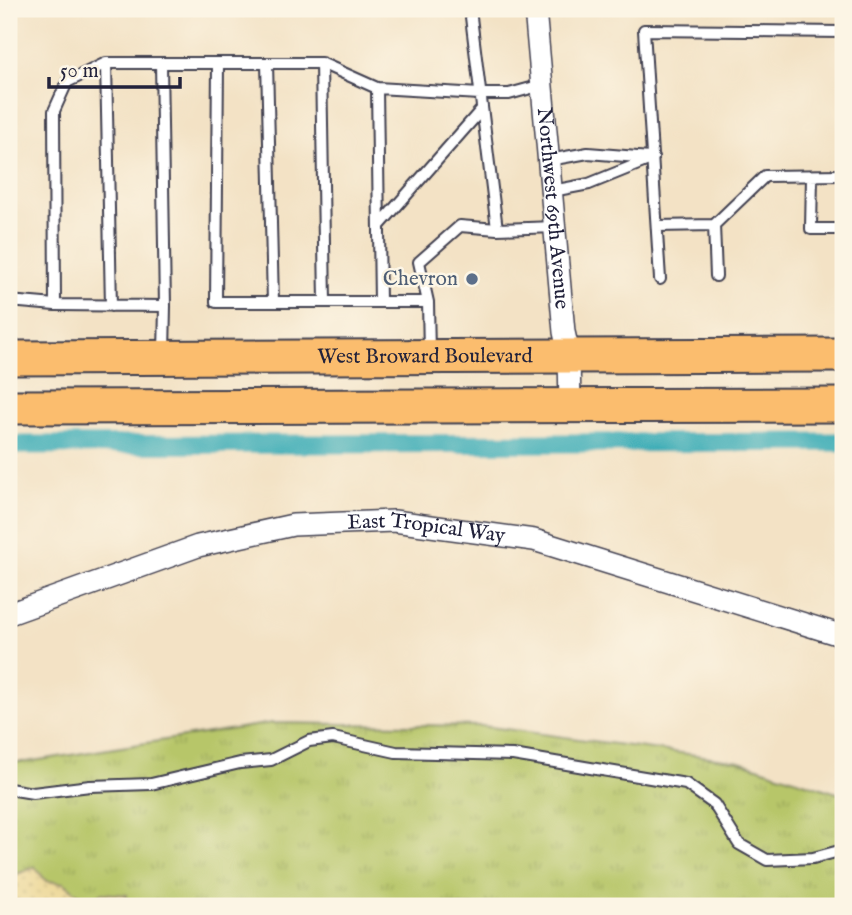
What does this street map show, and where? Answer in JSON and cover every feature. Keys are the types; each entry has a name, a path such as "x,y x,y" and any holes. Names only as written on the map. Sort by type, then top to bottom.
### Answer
{"main road":[{"name":"West Broward Boulevard","path":"9,358 843,355"},
{"path":"9,385 118,385 164,356"},
{"path":"9,407 843,405"}],"street":[{"name":"Northwest 69th Avenue","path":"536,9 569,354 570,406"},
{"name":"East Tropical Way","path":"9,614 198,546 293,525 394,521 534,540 843,636"}],"lane":[{"path":"470,9 497,229"},
{"path":"660,279 644,30 843,32"},
{"path":"55,305 54,111 67,82 106,63 321,63 377,88 480,94 509,94 542,85"},
{"path":"106,63 111,306"},
{"path":"161,63 164,356"},
{"path":"218,63 216,302 428,302"},
{"path":"267,63 273,302"},
{"path":"321,63 325,302"},
{"path":"377,88 380,302"},
{"path":"379,226 482,109"},
{"path":"549,159 588,153 653,158"},
{"path":"552,191 589,184 653,158"},
{"path":"657,226 714,225 765,177 843,175"},
{"path":"812,176 811,229 843,229"},
{"path":"714,225 716,276"},
{"path":"429,357 428,302 419,262 460,226 497,229 555,227"},
{"path":"9,302 165,306"},
{"path":"9,789 33,793 90,786 151,783 229,765 271,760 309,741 333,738 396,752 513,755 686,784 714,804 739,844 767,860 813,858 843,850"}],"green space":[{"path":"272,723 483,726 739,761 843,795 843,906 9,906 9,762 27,762"}],"sand":[{"path":"35,867 46,881 64,883 88,902 97,899 100,893 127,895 125,906 9,906 9,877"}],"waterway":[{"path":"9,445 843,442"}],"place":[{"name":"Chevron","path":"472,279"}]}
